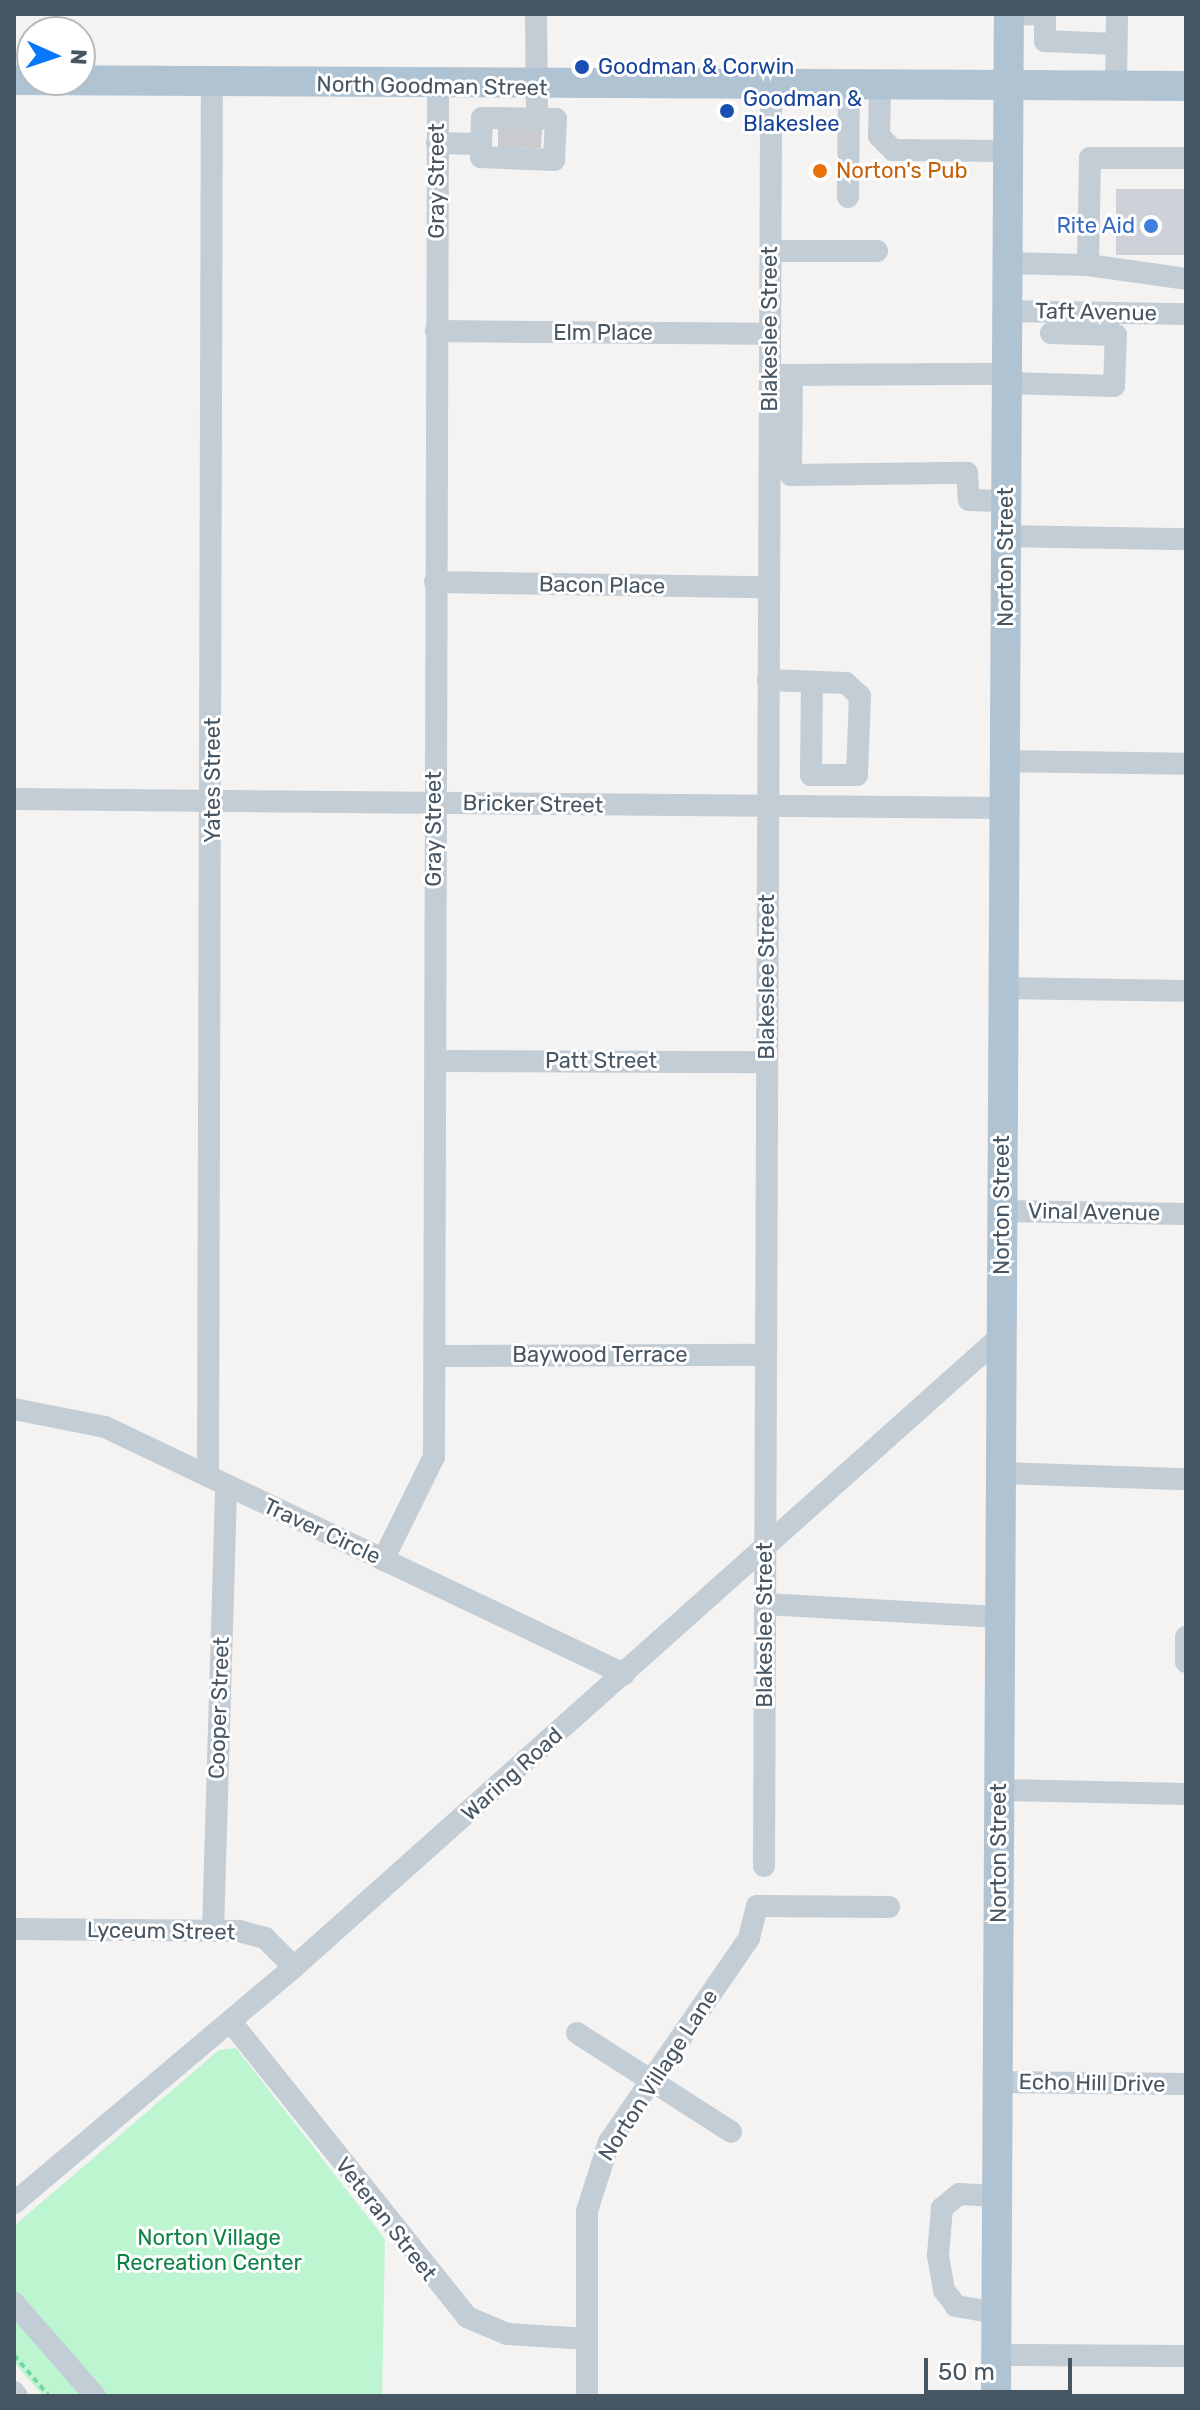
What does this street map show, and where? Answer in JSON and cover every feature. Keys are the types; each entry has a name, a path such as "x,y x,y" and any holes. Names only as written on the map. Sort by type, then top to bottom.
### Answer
{"main road":[{"name":"Norton Street","path":"996,2396 1009,14"},
{"name":"North Goodman Street","path":"14,80 771,89 1008,90 1178,86"}],"street":[{"path":"519,134 482,118 481,157 519,134 535,87 536,14"},
{"path":"1009,14 1045,14 1045,41 1116,44"},
{"path":"1116,87 1117,14"},
{"name":"Yates Street","path":"212,83 217,1481"},
{"name":"Gray Street","path":"383,1560 434,1457 438,86"},
{"path":"496,86 519,134"},
{"name":"Blakeslee Street","path":"764,1866 769,587 781,375 770,334 771,89"},
{"path":"848,197 849,89"},
{"path":"880,89 879,136 893,150 1008,151"},
{"path":"437,143 481,144"},
{"path":"1088,265 1090,158 1186,158"},
{"path":"770,251 877,251"},
{"path":"1007,263 1088,265 1186,279"},
{"name":"Taft Avenue","path":"1007,311 1116,324 1186,314"},
{"path":"1006,501 969,500 967,473 791,475 781,375 1006,379 1114,386 1116,324 1051,333"},
{"name":"Elm Place","path":"436,331 770,334"},
{"path":"1006,536 1186,539"},
{"name":"Bacon Place","path":"435,582 769,587"},
{"path":"768,680 812,682"},
{"path":"1005,761 1186,764"},
{"name":"Bricker Street","path":"14,799 1004,808"},
{"path":"1003,988 1186,991"},
{"name":"Patt Street","path":"436,1061 767,1062"},
{"name":"Vinal Avenue","path":"1002,1211 1186,1214"},
{"name":"Waring Road","path":"14,2203 294,1967 624,1674 765,1542 1001,1336"},
{"name":"Baywood Terrace","path":"435,1356 766,1355"},
{"name":"Traver Circle","path":"14,1409 105,1427 624,1674"},
{"path":"1001,1473 1186,1479"},
{"name":"Cooper Street","path":"213,1931 217,1481"},
{"path":"765,1604 1000,1617"},
{"path":"1186,1637 1186,1662"},
{"path":"999,1790 1186,1794"},
{"name":"Norton Village Lane","path":"587,2396 591,2186 649,2082 749,1938 757,1906 889,1907"},
{"name":"Lyceum Street","path":"14,1929 213,1931 265,1938 294,1967"},
{"name":"Veteran Street","path":"231,2022 467,2317 507,2334 587,2339"},
{"path":"577,2033 731,2132"},
{"name":"Echo Hill Drive","path":"997,2082 1186,2084"},
{"path":"996,2313 956,2306 944,2290 938,2255 942,2208 959,2194 997,2196"},
{"path":"14,2303 95,2396"},
{"path":"996,2355 1186,2356"}],"path":[{"path":"14,2355 49,2396"}],"green space":[{"name":"Norton Village Recreation Center","path":"236,2048 385,2239 382,2396 43,2396 14,2362 14,2226 219,2050"}],"building":[{"name":"Rite Aid","path":"1116,189 1186,189 1186,255 1116,255"}],"tunnel":[{"path":"509,127 509,149"},
{"path":"530,148 531,127"}],"place":[{"name":"Goodman & Corwin","path":"582,67"},
{"name":"Goodman & Blakeslee","path":"727,111"},
{"name":"Norton's Pub","path":"820,171"},
{"name":"Rite Aid","path":"1151,226"}]}
